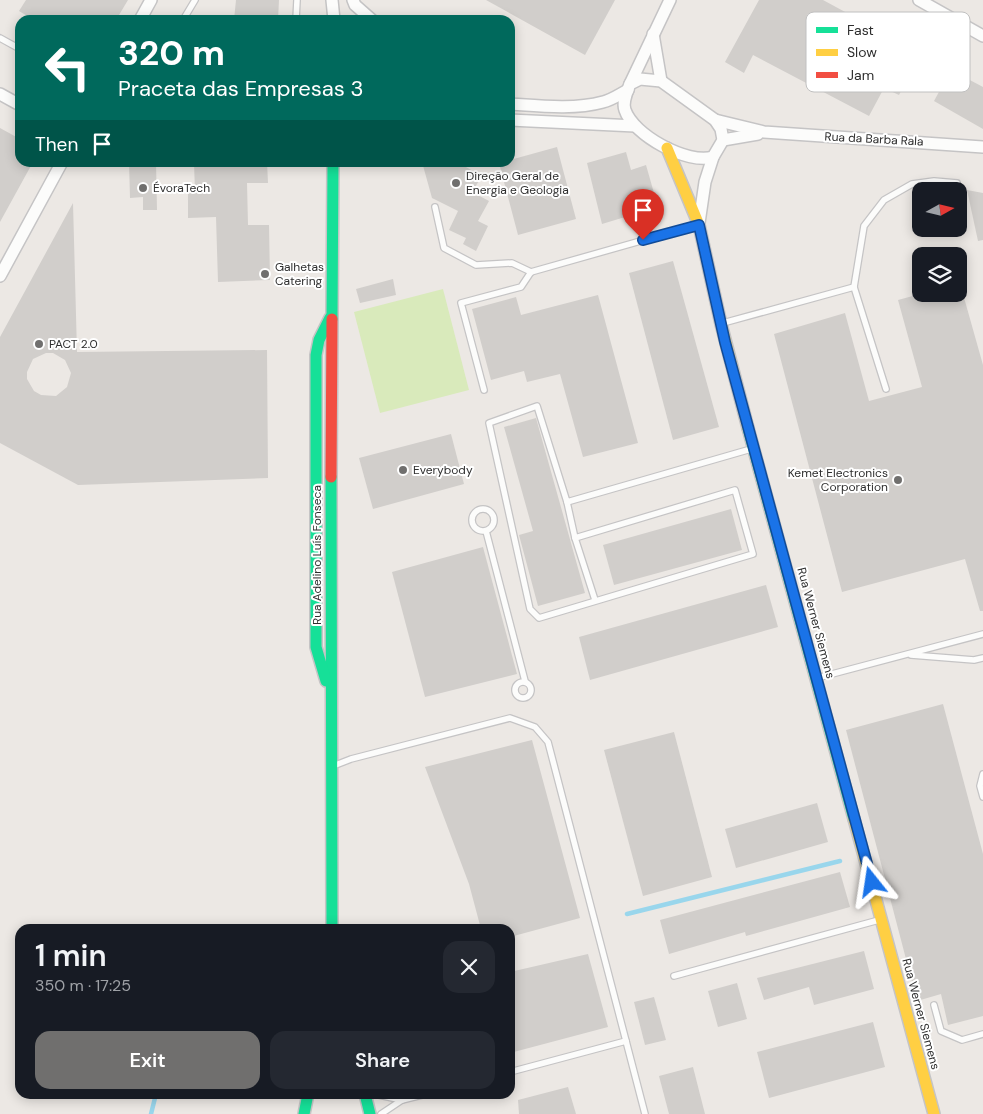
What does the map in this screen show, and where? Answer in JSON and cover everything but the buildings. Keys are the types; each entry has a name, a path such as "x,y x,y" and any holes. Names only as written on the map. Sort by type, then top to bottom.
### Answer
{"street":[{"path":"143,15 152,0"},
{"path":"332,0 334,15"},
{"path":"353,0 355,5 366,15"},
{"path":"670,0 629,87 625,110 635,126 667,148 688,158 703,160 713,157"},
{"path":"919,0 940,12"},
{"path":"970,29 983,36"},
{"path":"653,34 661,81"},
{"path":"515,104 547,107 589,105 605,102 640,79 661,81 715,120 721,129 723,140"},
{"path":"0,94 15,102"},
{"path":"515,120 635,126"},
{"name":"Rua da Barba Rala","path":"715,120 764,132 983,147"},
{"name":"Rua da Barba Rala","path":"723,140 764,132"},
{"name":"Rua Werner Siemens","path":"699,225 705,182 713,157 723,140"},
{"name":"Rua Werner Siemens","path":"667,148 699,225 721,324 934,1114"},
{"path":"0,276 59,167"},
{"name":"Rua Adelino Luís Fonseca","path":"332,924 330,701 333,167"},
{"name":"Rua Adelino Luís Fonseca","path":"332,182 337,167"},
{"path":"304,1114 307,1099"},
{"path":"367,1099 370,1114"}],"lane":[{"path":"186,15 195,0"},
{"path":"296,15 297,0"},
{"path":"0,38 15,46"},
{"path":"927,182 946,182"},
{"path":"886,389 854,287 864,226 884,200 912,184"},
{"path":"435,208 444,248 476,265 512,263 530,272 699,225"},
{"path":"484,390 461,303 521,287 530,272"},
{"path":"721,324 854,287"},
{"path":"575,538 734,490 753,554 539,618 530,609 489,423 537,406 567,502 575,538 595,600"},
{"path":"567,502 754,448"},
{"path":"480,509 490,511 495,518 493,526 486,531 476,529 472,522 473,515 480,509"},
{"path":"486,531 525,681"},
{"path":"817,678 983,634"},
{"path":"905,655 974,660 983,658"},
{"path":"331,767 360,757 510,718 535,727 548,742 645,1114"},
{"path":"983,774 980,786 983,797"},
{"path":"674,976 881,919"},
{"path":"934,1005 941,1031 962,1040 983,1034"},
{"path":"515,1071 626,1041"},
{"path":"397,1099 402,1100"},
{"path":"381,1114 406,1099"}],"green space":[{"path":"443,289 469,390 380,413 354,312"}],"waterway":[{"path":"627,914 840,861"},
{"path":"151,1114 155,1099"}],"traffic: fast":[{"path":"332,319 333,167"},
{"path":"326,681 316,647 316,355 319,340 330,318"},
{"path":"748,428 854,819"},
{"path":"331,477 332,924"},
{"path":"304,1114 307,1099"},
{"path":"366,1099 370,1114"}],"traffic: slow":[{"path":"667,148 699,225 721,324 748,428"},
{"path":"854,819 934,1114"}],"traffic: jam":[{"path":"331,477 332,319"}],"place":[{"name":"Direção Geral de Energia e Geologia","path":"456,183"},
{"name":"ÉvoraTech","path":"143,188"},
{"name":"Galhetas Catering","path":"265,274"},
{"name":"PACT 2.0","path":"39,344"},
{"name":"Everybody","path":"403,470"},
{"name":"Kemet Electronics Corporation","path":"898,480"}],"route":[{"path":"643,240 699,225 725,342 872,882"}]}
